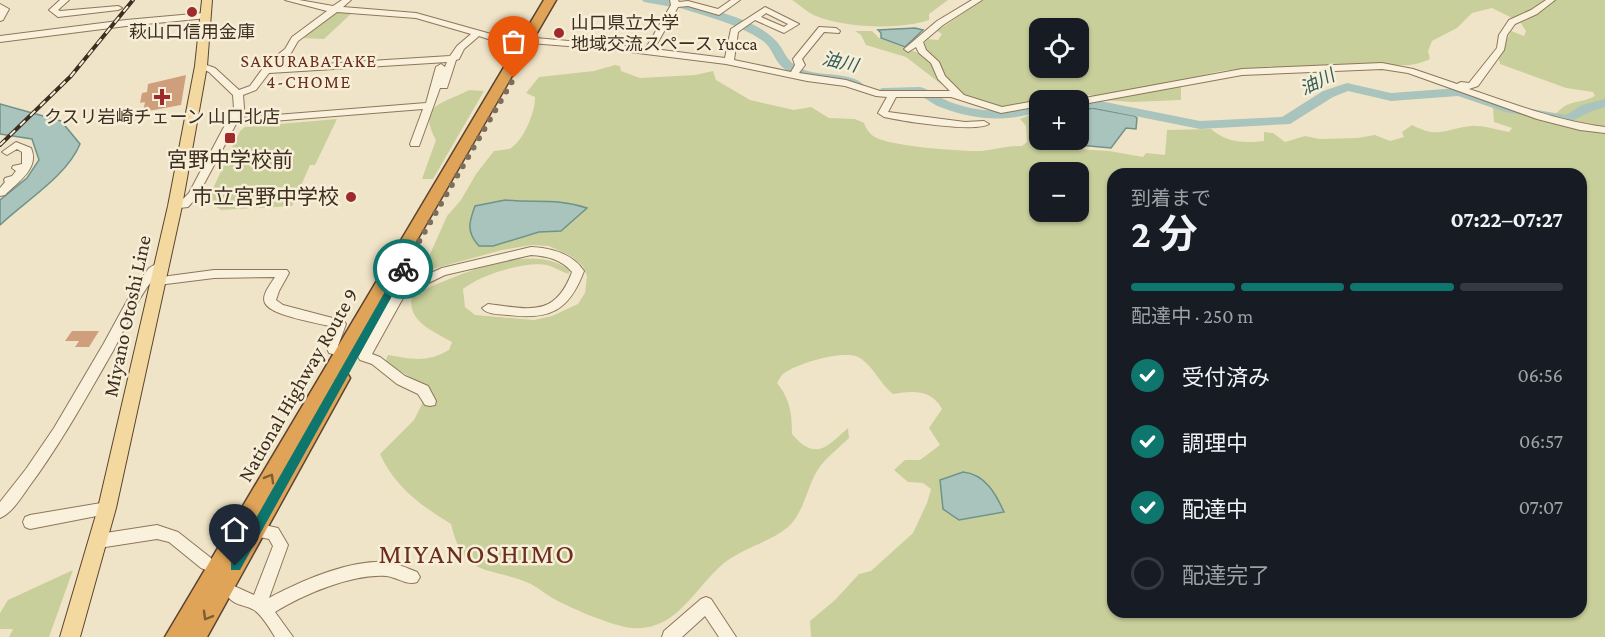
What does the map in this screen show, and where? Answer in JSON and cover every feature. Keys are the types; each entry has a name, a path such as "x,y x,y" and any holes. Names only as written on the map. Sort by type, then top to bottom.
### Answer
{"highway":[{"name":"National Highway Route 9","path":"177,637 248,529 399,285 532,41 550,0"},
{"name":"National Highway Route 9","path":"195,637 248,529 343,352 469,135 558,0"}],"main road":[{"name":"Miyano Otoshi Line","path":"70,637 99,541 175,206 201,66 207,0"}],"street":[{"path":"65,0 53,10 58,14 118,8"},
{"path":"102,26 124,0"},
{"path":"289,0 334,9 416,16 477,34 729,62 846,83 864,91 892,96 910,93 960,96 1001,110 1029,105"},
{"path":"238,94 253,88 266,70 288,51 295,39 347,0"},
{"path":"648,52 674,3 688,3 719,12 739,0"},
{"path":"908,49 940,23 978,0"},
{"path":"1445,83 1473,86 1501,48 1503,35 1512,22 1534,12 1551,0"},
{"path":"0,6 5,9 0,18"},
{"path":"0,39 204,16"},
{"path":"729,62 733,33 755,17"},
{"path":"793,75 800,65 797,59 818,27 836,31"},
{"path":"266,70 452,59 456,57 460,48 477,34"},
{"path":"918,41 922,51 935,62 941,77 960,96"},
{"path":"444,86 452,59"},
{"path":"175,206 184,204 193,195 239,108 238,94 212,70 201,66"},
{"path":"1089,100 1251,70 1290,71 1382,66 1398,68 1445,83 1534,115 1580,127 1605,130"},
{"path":"415,144 427,106 435,91 441,67"},
{"path":"892,96 883,113 887,115 957,124 984,124"},
{"path":"233,121 427,106"},
{"path":"0,194 29,157 27,150 16,145 7,152"},
{"path":"430,401 423,390 401,380 376,360 364,357 399,285 414,285 442,272 531,251 540,251 564,258 578,271 567,295 554,309 537,314 488,308"},
{"path":"0,512 17,494 67,418 135,298 155,269 159,273 283,273 270,294 270,302 279,309 340,324 332,346 333,350 343,352"},
{"path":"30,522 107,508"},
{"path":"248,529 273,533 281,545 265,582 262,607"},
{"path":"99,541 157,531 173,537 206,563"},
{"path":"262,607 368,570 388,569 412,577"},
{"path":"234,593 262,607 285,637"},
{"path":"670,637 706,604 728,637"}],"green space":[{"path":"792,0 948,0 929,14 929,20 903,25 873,26 828,20 813,15"},
{"path":"983,0 1605,0 1605,637 811,637 810,621 835,600 859,574 871,571 913,533 931,489 923,483 908,482 894,470 905,460 920,460 940,445 929,428 942,409 938,402 921,393 893,394 863,360 851,355 819,359 797,367 782,375 777,383 789,407 792,434 807,447 820,449 827,446 848,428 849,438 820,466 793,522 781,532 724,563 684,606 661,623 631,628 614,624 561,603 531,584 479,568 470,562 456,542 451,524 429,510 401,486 380,454 414,420 422,404 420,383 385,362 388,355 412,359 426,358 449,350 452,342 417,319 411,304 412,295 469,271 491,264 534,258 553,261 569,270 569,274 547,265 527,265 503,270 480,279 463,289 465,307 475,315 534,320 552,316 578,304 585,293 587,276 583,266 571,256 549,246 532,245 502,250 429,270 424,268 447,216 461,200 476,174 494,151 514,146 524,133 535,103 535,97 526,93 539,77 594,71 615,65 620,66 621,71 640,78 695,75 713,71 716,80 750,100 794,110 811,107 829,118 855,119 864,123 875,137 883,140 954,150 982,151 1022,146 1027,142 1026,126 1020,119 1029,115 1029,150 1089,150 1143,157 1146,153 1165,155 1167,130 1211,129 1223,137 1249,142 1264,141 1264,132 1273,133 1285,142 1305,136 1320,139 1375,135 1390,141 1404,137 1402,132 1412,125 1436,132 1476,126 1509,132 1512,128 1494,122 1493,108 1537,118 1552,118 1568,104 1595,96 1593,92 1566,88 1500,64 1498,56 1511,31 1524,36 1526,31 1520,22 1492,8 1472,13 1457,28 1432,41 1428,51 1430,59 1413,65 1371,63 1220,71 1193,80 1181,87 1181,100 1133,102 1102,100 1089,95 1089,90 1029,90 1029,107 1000,114 997,107 961,94 953,84 941,84 906,57 866,45 861,35 855,31 872,31 879,38 921,54 926,50 924,43 928,39 938,40 942,34 937,31"},
{"path":"335,13 352,13 324,39 300,38"},
{"path":"469,90 484,91 433,179 422,179 436,140 429,119 431,112 442,102"},
{"path":"337,119 315,165 310,165 292,206 221,210 207,201 240,131 245,127"},
{"path":"73,570 49,637 9,637 13,629 0,629 0,613 8,600"}],"water":[{"path":"915,28 923,30 905,47 881,38 878,30"},
{"path":"0,104 61,121 80,144 66,167 0,225 0,200 27,178 39,160 32,139 0,134"},
{"path":"1089,109 1135,116 1137,118 1136,129 1126,128 1111,148 1089,146"},
{"path":"505,200 556,202 587,208 561,231 539,232 493,246 479,246 470,231 475,206"},
{"path":"963,472 984,481 1004,512 959,520 943,509 940,480"}],"building":[{"name":"クスリ岩崎チェーン 山口北店","path":"186,75 181,105 143,112 145,102 140,103 142,93 147,92 148,84"},
{"path":"72,331 99,331 89,347 75,347 79,341 65,341"}],"waterway":[{"name":"油川","path":"648,0 672,4"},
{"name":"油川","path":"684,6 759,33 772,43 779,57 798,72 858,85"},
{"name":"油川","path":"1089,104 1200,125 1285,121 1328,94 1347,87 1391,97 1459,92 1505,108 1568,119 1587,108 1605,103"},
{"name":"油川","path":"882,92 920,91 944,104 983,116 1029,111"}],"railway":[{"path":"0,145 71,76 133,0"}],"way so far":[{"path":"403,269 514,78"}],"place":[{"name":"萩山口信用金庫","path":"192,12"},
{"name":"山口県立大学 地域交流スペース Yucca","path":"559,33"},
{"name":"クスリ岩崎チェーン 山口北店","path":"162,97"},
{"name":"宮野中学校前","path":"230,138"},
{"name":"市立宮野中学校","path":"351,197"}],"district":[{"name":"SAKURABATAKE 4-CHOME","path":"309,71"},
{"name":"MIYANOSHIMO","path":"477,553"}],"route":[{"path":"235,566 403,269"}]}
